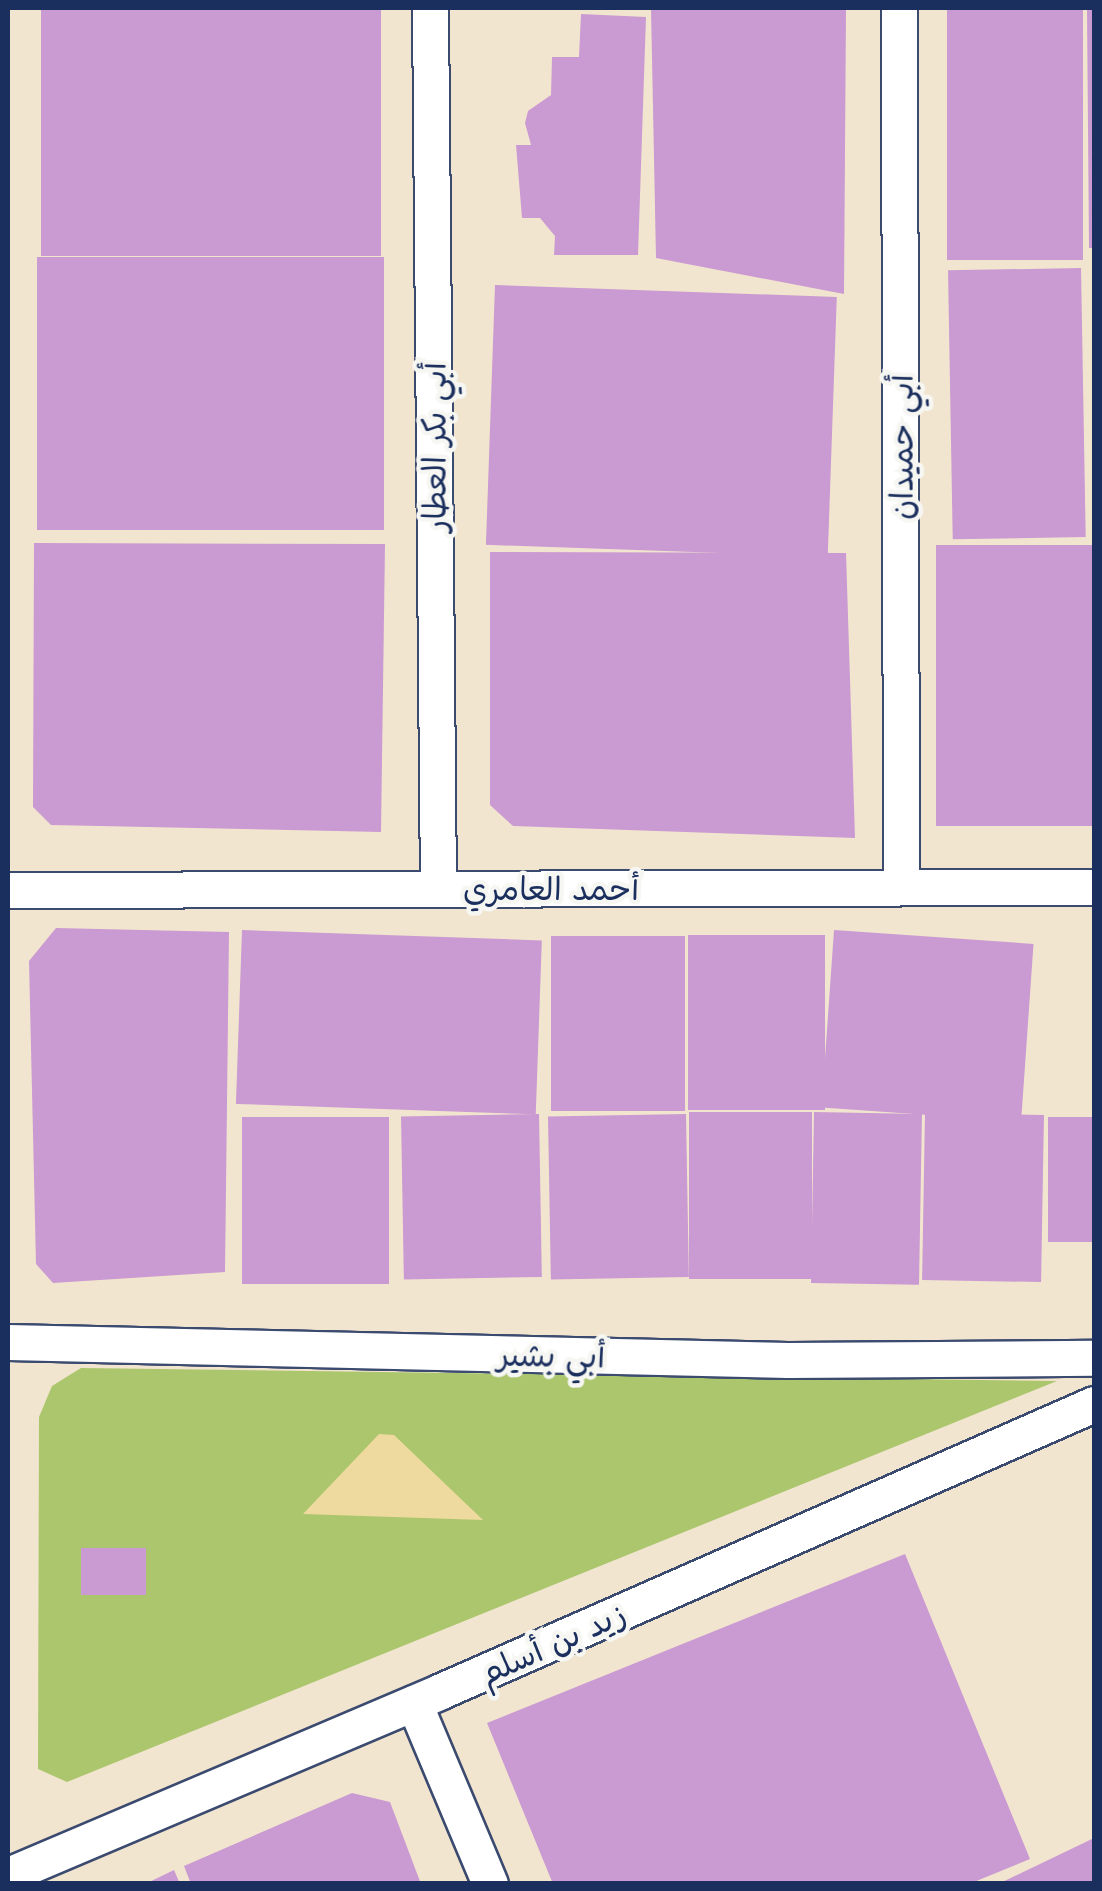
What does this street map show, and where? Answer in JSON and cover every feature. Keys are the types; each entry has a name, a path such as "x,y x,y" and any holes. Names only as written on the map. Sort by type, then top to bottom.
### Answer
{"street":[{"name":"أبي بكر العطار","path":"430,8 438,887"},
{"name":"أبي حميدان","path":"899,8 900,887"},
{"name":"أحمد العامري","path":"8,890 1094,887"},
{"name":"أبي بشير","path":"8,1342 788,1360 1094,1358"},
{"name":"زيد بن أسلم","path":"8,1875 414,1703 1094,1404"},
{"path":"414,1703 490,1884"}],"green space":[{"path":"81,1368 1057,1381 67,1782 38,1769 39,1417 52,1386"}],"sand":[{"path":"379,1434 394,1435 483,1520 303,1514"}],"building":[{"path":"41,8 381,8 381,256 41,256"},
{"path":"651,8 846,8 844,294 656,258"},
{"path":"947,8 1083,8 1083,260 947,260"},
{"path":"1087,8 1094,8 1094,248 1089,248"},
{"path":"581,14 646,17 638,255 554,255 555,236 540,218 522,218 516,145 531,145 525,123 528,111 551,95 552,57 579,57"},
{"path":"37,257 384,257 384,530 37,530"},
{"path":"1081,268 1086,537 953,539 948,270"},
{"path":"495,285 837,297 828,557 486,545"},
{"path":"34,543 385,544 381,832 51,825 33,807"},
{"path":"936,545 1094,545 1094,826 936,826"},
{"path":"490,552 846,553 855,838 513,826 490,805"},
{"path":"56,928 229,932 225,1272 53,1283 36,1264 29,961"},
{"path":"242,930 542,940 536,1114 236,1104"},
{"path":"834,930 1034,944 1021,1122 822,1108"},
{"path":"688,935 825,935 825,1110 688,1110"},
{"path":"551,936 685,936 685,1111 551,1111"},
{"path":"689,1112 812,1112 812,1279 689,1279"},
{"path":"814,1112 922,1114 919,1285 811,1283"},
{"path":"925,1113 1044,1115 1041,1282 922,1280"},
{"path":"539,1114 542,1277 404,1279 401,1116"},
{"path":"686,1114 689,1277 551,1279 548,1116"},
{"path":"242,1117 389,1117 389,1284 242,1284"},
{"path":"1048,1117 1094,1117 1094,1242 1048,1242"},
{"path":"81,1548 146,1548 146,1595 81,1595"},
{"path":"905,1554 1030,1859 969,1884 553,1884 487,1723"},
{"path":"352,1793 390,1802 421,1884 191,1884 184,1866"},
{"path":"1094,1838 1094,1884 998,1884"},
{"path":"174,1870 180,1884 145,1884"}]}
